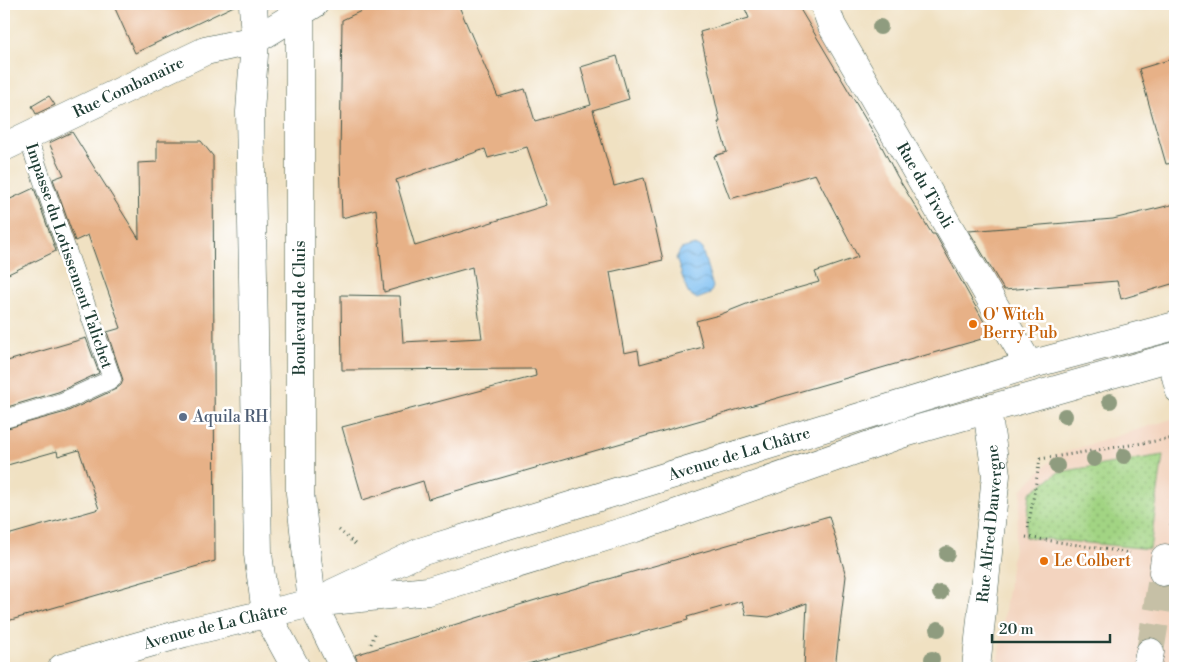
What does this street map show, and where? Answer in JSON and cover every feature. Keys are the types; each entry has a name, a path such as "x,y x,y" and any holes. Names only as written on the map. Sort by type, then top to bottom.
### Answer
{"main road":[{"path":"254,4 255,40 250,112 258,554 266,613 296,668"},
{"name":"Rue du Tivoli","path":"824,4 832,26 1029,365"},
{"name":"Boulevard de Cluis","path":"255,40 304,7"},
{"name":"Boulevard de Cluis","path":"304,7 300,493 312,603 344,668"},
{"name":"Rue Combanaire","path":"11,141 206,51 255,40"},
{"name":"Avenue de La Châtre","path":"312,603 420,552 1029,365 1175,326"},
{"name":"Avenue de La Châtre","path":"62,668 184,633 312,603 428,591 635,528 901,434 1172,352"},
{"name":"Rue Alfred Dauvergne","path":"976,668 996,475 987,409"}],"lane":[{"name":"Impasse du Lotissement Talichet","path":"4,419 62,402 112,379 11,141"},
{"path":"1172,352 1175,393"}],"path":[{"path":"1164,565 1026,538 1040,459 1175,438"},
{"path":"338,529 358,547"}],"shaded area":[{"path":"1175,418 1175,668 997,668 1022,489 1056,455"}],"green space":[{"path":"1163,455 1150,549 1025,537 1030,493 1059,472"}],"water":[{"path":"695,245 702,249 713,287 710,294 697,299 688,293 676,258 681,249"}],"building":[{"path":"113,4 238,4 135,53"},
{"path":"376,4 458,4 498,97 525,89 535,121 591,105 581,67 617,56 629,99 593,110 614,186 644,178 663,260 610,272 624,353 638,350 640,364 703,347 696,321 719,315 759,299 819,282 815,272 858,257 815,174 730,199 714,156 727,152 718,122 720,122 700,32 749,18 743,4 797,4 882,147 897,176 932,234 935,234 992,336 428,499 423,481 363,500 342,427 536,376 535,369 342,370 341,295 400,296 403,342 482,338 472,267 384,292 376,209 342,218 340,159 342,20","holes":["527,147 547,205 415,246 396,180 485,149 488,158"]},
{"path":"1175,58 1175,163 1166,164 1139,69"},
{"path":"49,96 55,105 36,114 32,106"},
{"path":"72,132 139,239 138,163 157,162 157,141 201,141 213,156 215,561 4,622 4,536 99,509 79,450 58,456 57,451 4,466 4,429 66,412 116,389 123,380 107,332 121,328 88,235 75,241 53,179 64,175 49,143"},
{"path":"34,188 56,251 4,276 4,202"},
{"path":"1175,204 1175,283 1121,299 1117,281 1004,290 969,231 1113,219"},
{"path":"86,338 99,373 58,392 4,408 4,362"},
{"path":"829,516 846,576 835,668 804,668 807,603 769,617 746,615 742,601 687,617 688,620 513,668 360,668 355,655 552,595"}],"tunnel":[{"path":"1150,652 1163,572"}],"place":[{"name":"O' Witch Berry Pub","path":"973,324"},
{"name":"Aquila RH","path":"183,417"},
{"name":"Le Colbert","path":"1044,561"}]}
